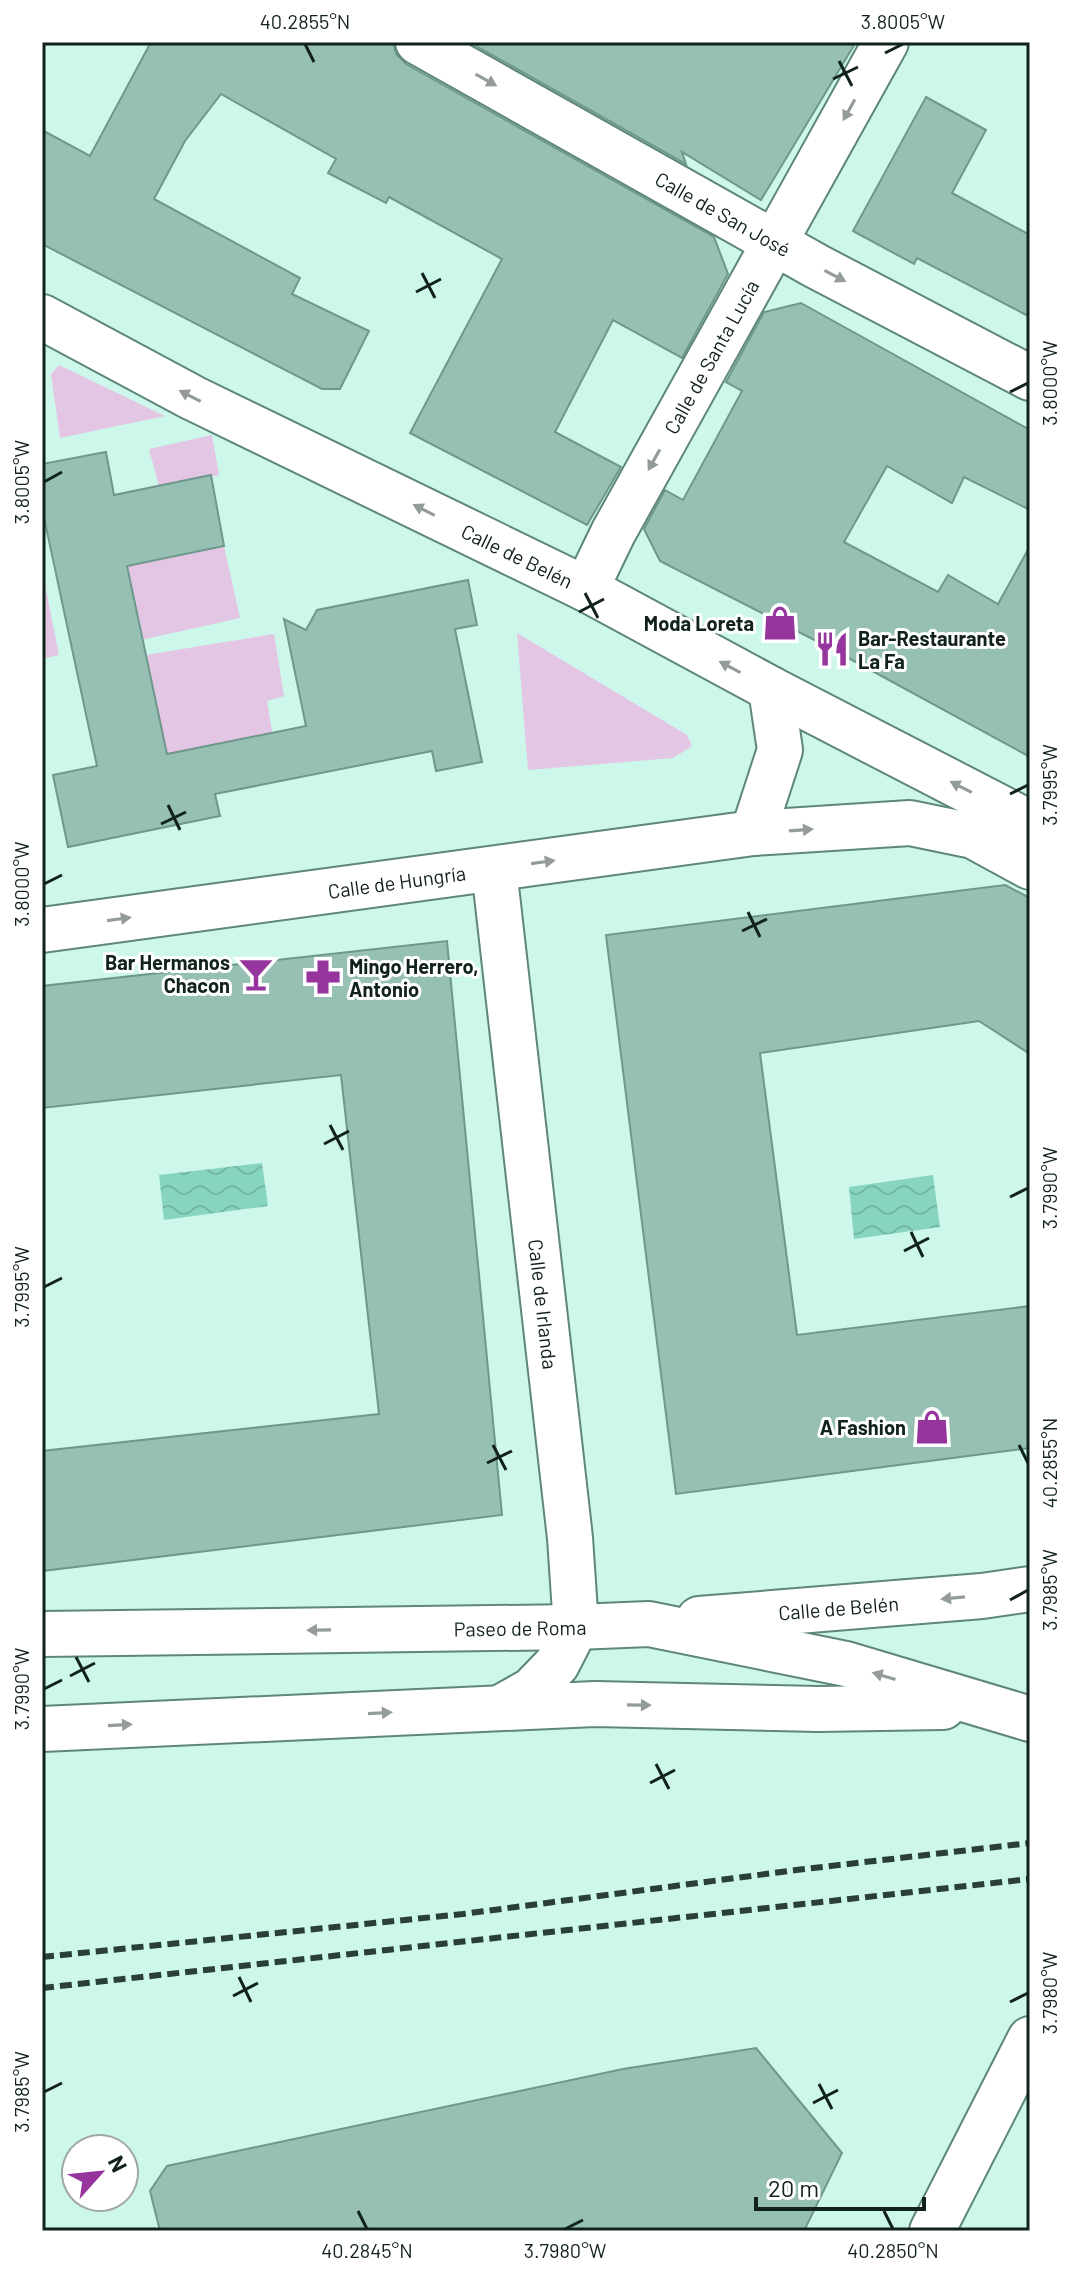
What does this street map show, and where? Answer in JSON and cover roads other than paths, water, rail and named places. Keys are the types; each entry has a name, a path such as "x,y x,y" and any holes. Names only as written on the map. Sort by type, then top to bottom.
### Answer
{"street":[{"name":"Calle de San José","path":"418,42 776,244 1030,378"},
{"name":"Calle de Santa Lucía","path":"586,589 613,533 886,42"},
{"name":"Calle de Belén","path":"42,317 193,398 586,589 1030,823"},
{"path":"753,833 780,750 771,689"},
{"name":"Calle de Hungría","path":"42,930 753,833 910,823 973,836 1030,867"},
{"name":"Calle de Irlanda","path":"494,869 570,1538 576,1627"},
{"name":"Calle de Belén","path":"649,1624 982,1596 1030,1589"},
{"name":"Paseo de Roma","path":"42,1634 649,1624 846,1664 1030,1719"},
{"path":"500,1708 532,1690 557,1664 576,1627"},
{"name":"Paseo de Roma","path":"42,1729 595,1704 818,1709 986,1706"},
{"path":"932,2231 1030,2039"}],"water":[{"path":"262,1163 268,1206 164,1220 159,1175"},
{"path":"933,1175 940,1227 854,1239 849,1187"}],"railway":[{"path":"42,1957 463,1914 1030,1843"},
{"path":"42,1988 1030,1879"}],"place":[{"name":"Moda Loreta","path":"780,623"},
{"name":"Bar-Restaurante La Fa","path":"832,649"},
{"name":"Bar Hermanos Chacon","path":"256,974"},
{"name":"Mingo Herrero, Antonio","path":"323,977"},
{"name":"A Fashion","path":"932,1427"}]}
